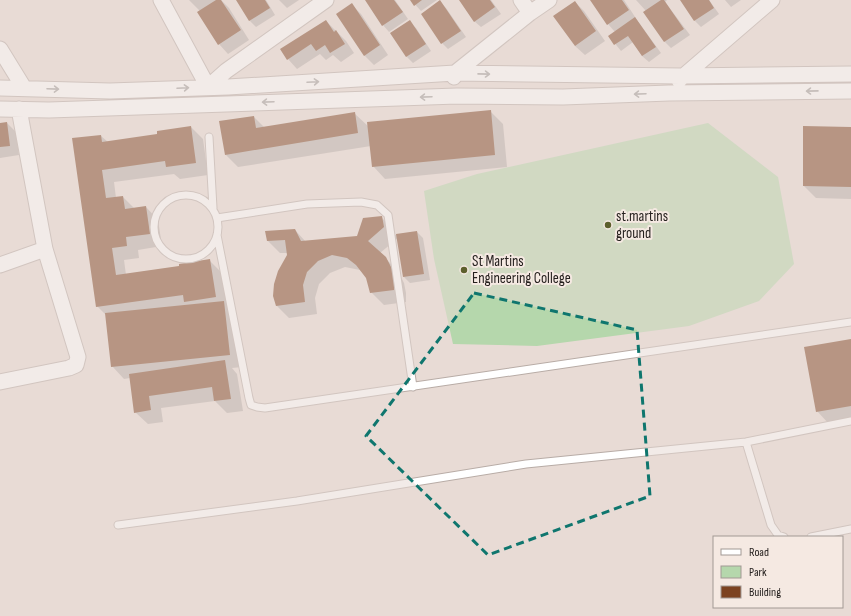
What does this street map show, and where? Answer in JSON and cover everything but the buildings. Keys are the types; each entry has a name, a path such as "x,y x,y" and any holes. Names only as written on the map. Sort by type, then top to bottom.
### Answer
{"street":[{"path":"161,0 208,87"},
{"path":"208,87 226,71 326,0"},
{"path":"521,0 530,13"},
{"path":"448,96 455,73 530,13 549,0"},
{"path":"669,92 681,76 772,0"},
{"path":"0,49 24,88"},
{"path":"0,88 110,92 228,87 455,73 681,76 851,74"},
{"path":"0,109 49,110 208,103 448,96 564,97 669,92 851,91"},
{"path":"0,382 69,368 76,365 78,357 45,249 18,109"},
{"path":"0,265 45,249"}],"lane":[{"path":"208,87 208,103"},
{"path":"209,137 213,208 217,218 217,235 211,247 204,254 194,258 184,259 165,251 159,243 155,233 155,222 158,211 165,203 174,197 184,194 205,200 213,208"},
{"path":"217,218 307,204 361,202 377,205 385,211 388,215 412,387"},
{"path":"217,235 251,405 257,407 265,408 412,387 851,322"},
{"path":"118,524 297,501 526,464 746,442 851,421"},
{"path":"746,442 771,525 778,535 781,536"},
{"path":"816,536 851,529"}],"highlighted area":[{"path":"474,293 637,330 650,496 488,555 366,436"}],"green space":[{"name":"st.martins ground","path":"708,123 778,177 794,264 759,301 689,326 537,346 453,344 434,259 424,191 477,174"}],"place":[{"name":"st.martins ground","path":"608,225"},
{"name":"St Martins Engineering College","path":"464,270"}]}
